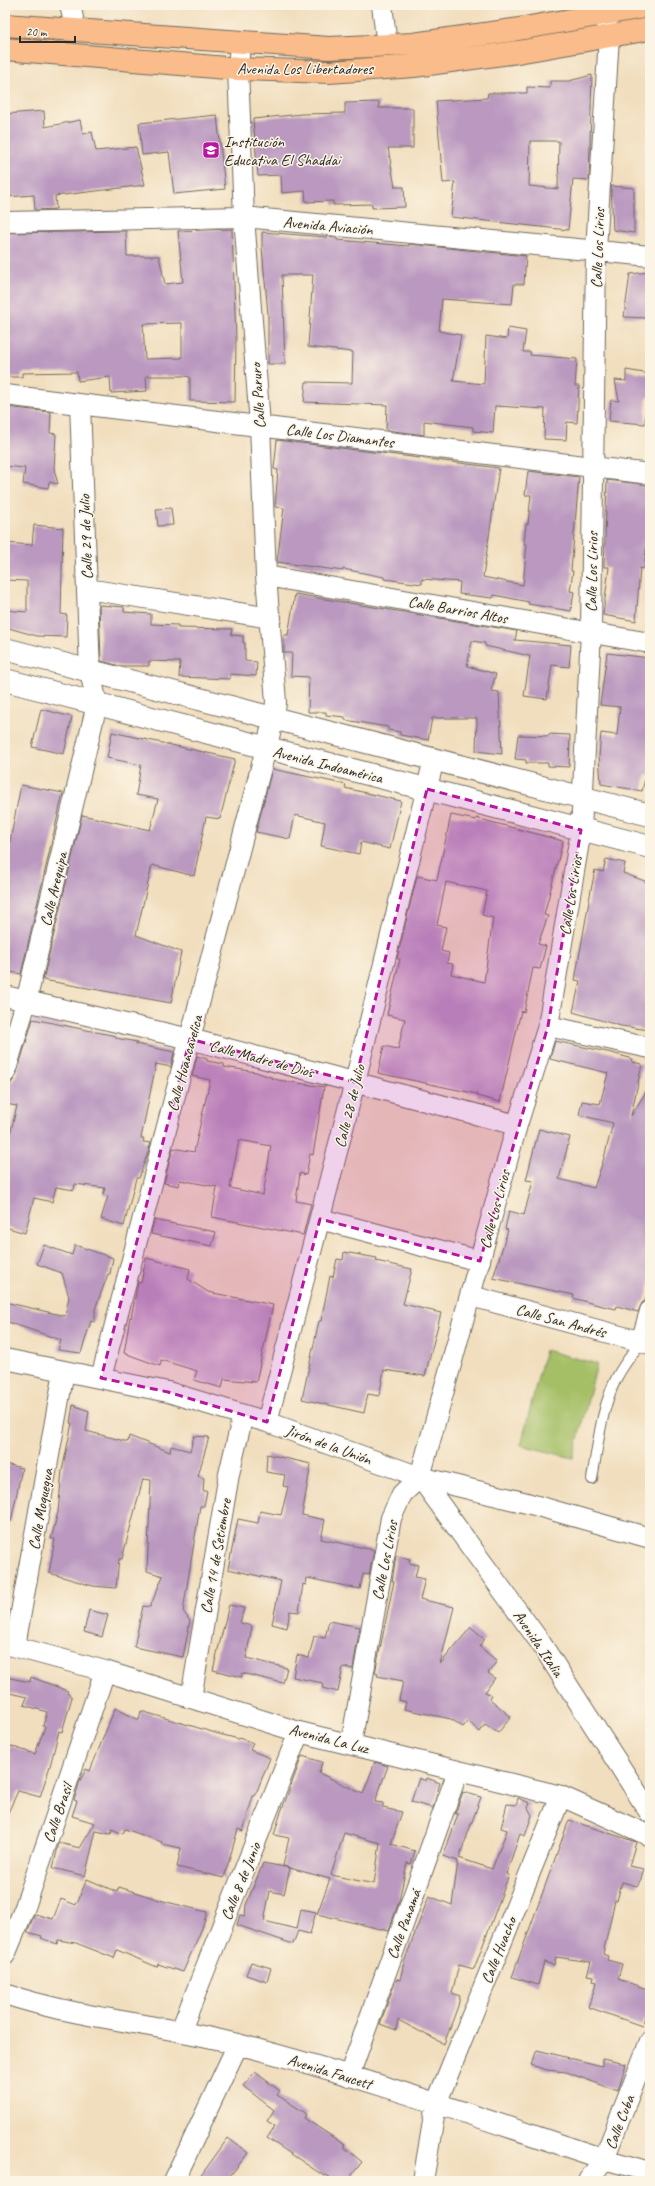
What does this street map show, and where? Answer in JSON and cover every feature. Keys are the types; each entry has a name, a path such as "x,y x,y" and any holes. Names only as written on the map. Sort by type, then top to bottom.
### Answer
{"highway":[{"name":"Avenida Los Libertadores","path":"5,25 329,48 387,45 513,30 650,6"},
{"name":"Avenida Los Libertadores","path":"5,48 238,69 329,72 414,66 518,52 650,29"}],"street":[{"path":"70,5 76,31"},
{"path":"382,5 387,45"},
{"name":"Calle Los Lirios","path":"351,1744 391,1518 402,1494 420,1477 472,1296 517,1125 548,1026 581,830 591,631 596,250 609,36 605,14"},
{"name":"Calle Paruro","path":"240,42 238,69 244,217 260,425 266,576 271,618 276,702 274,718 265,748"},
{"name":"Avenida Aviación","path":"5,222 244,217 650,256"},
{"name":"Calle Los Diamantes","path":"5,395 260,425 650,474"},
{"name":"Calle 29 de Julio","path":"80,404 90,671 97,704"},
{"name":"Calle Barrios Altos","path":"266,576 591,631 650,643"},
{"path":"87,589 271,618"},
{"name":"Avenida Indoamérica","path":"5,649 650,815"},
{"name":"Avenida Indoamérica","path":"5,680 650,847"},
{"name":"Calle Arequipa","path":"5,1073 26,1002 97,704"},
{"name":"Calle Huancavelica","path":"101,1378 265,748"},
{"name":"Calle 28 de Julio","path":"267,1422 355,1082 434,759"},
{"name":"Calle Madre de Dios","path":"5,996 190,1039 517,1125"},
{"path":"548,1026 650,1048"},
{"path":"320,1219 480,1261"},
{"name":"Calle San Andrés","path":"472,1296 646,1343"},
{"path":"646,1343 650,1311"},
{"name":"Jirón de la Unión","path":"5,1359 168,1392 267,1422 420,1477 527,1503 650,1538"},
{"name":"Calle Moquegua","path":"10,1645 64,1371"},
{"name":"Calle 14 de Setiembre","path":"192,1698 229,1474 243,1415"},
{"name":"Avenida Italia","path":"420,1477 540,1642 650,1813"},
{"name":"Avenida La Luz","path":"10,1645 105,1671 299,1732 561,1796 650,1836"},
{"name":"Calle Brasil","path":"5,1955 25,1907 105,1671"},
{"name":"Calle 8 de Junio","path":"181,2030 299,1732"},
{"name":"Calle Panamá","path":"349,2076 458,1771"},
{"name":"Calle Huacho","path":"423,2181 436,2104 561,1796"},
{"name":"Avenida Faucett","path":"5,1994 31,2002 181,2030 238,2044 349,2076 604,2159 650,2172"},
{"name":"Calle Cuba","path":"588,2181 604,2159 650,2041"},
{"path":"174,2181 238,2044"}],"lane":[{"path":"592,1479 602,1423 608,1400 617,1377 646,1343"}],"highlighted area":[{"path":"427,789 581,830 548,1026 480,1261 320,1219 267,1422 168,1392 101,1378 190,1039 355,1082"}],"green space":[{"path":"545,1350 597,1364 573,1458 521,1445"}],"building":[{"path":"592,75 589,180 573,179 568,230 451,217 455,182 443,183 436,101 487,98 488,93 527,93 527,87 550,88 550,81 569,81","holes":["530,141 559,141 558,189 529,186"]},
{"path":"379,102 379,108 413,108 413,148 388,148 395,187 404,187 405,207 372,208 372,204 333,205 333,201 306,202 305,191 282,193 281,175 258,176 253,119 302,114 345,113 345,103"},
{"path":"44,111 45,127 80,120 83,134 92,132 96,151 136,147 145,185 55,196 56,209 35,210 34,195 5,197 5,114"},
{"path":"217,115 225,189 174,194 169,152 142,155 139,123"},
{"path":"611,186 634,188 634,233 613,230"},
{"path":"232,229 236,339 235,402 190,401 190,377 185,376 146,376 147,391 111,393 110,377 78,381 77,372 22,373 22,377 5,377 5,233 126,231 127,256 159,256 165,284 183,282 178,231","holes":["182,323 182,358 145,359 143,324"]},
{"path":"262,232 409,246 409,244 526,256 524,284 514,284 512,304 442,299 439,331 461,335 453,381 484,384 486,336 507,339 508,328 526,331 523,352 531,352 530,355 577,359 575,386 579,386 577,423 567,422 566,440 544,439 545,409 495,406 493,433 473,431 473,427 424,421 424,435 386,430 387,405 304,402 306,382 352,383 353,352 308,347 313,275 282,275 285,364 268,364 268,314"},
{"path":"650,272 647,318 624,317 630,274"},
{"path":"626,370 650,374 650,397 647,397 645,424 609,421 611,400 619,401 615,380 626,381"},
{"path":"5,407 51,412 50,433 56,434 54,469 58,484 49,482 48,488 23,484 25,468 5,466"},
{"path":"277,440 499,468 483,577 523,585 527,544 524,544 531,495 525,495 528,471 579,477 571,571 573,571 570,591 574,592 571,611 528,604 529,602 494,595 493,598 459,594 460,582 422,579 422,584 384,579 384,577 343,569 343,571 277,562 284,508 275,507 278,470 274,469"},
{"path":"607,480 650,485 650,517 644,569 640,568 636,621 603,615 609,567 604,567"},
{"path":"171,508 173,525 158,526 156,509"},
{"path":"34,525 63,528 61,614 67,615 66,637 37,636 5,627 5,610 27,612 27,581 5,580 5,543 32,545"},
{"path":"295,594 517,631 515,640 571,645 569,667 552,665 547,699 524,696 530,656 485,646 485,643 472,641 467,666 496,674 491,691 499,692 502,754 476,751 477,718 432,718 428,740 400,735 400,732 388,730 388,727 345,720 345,717 326,715 326,712 308,712 309,677 291,676 292,653 284,653 284,635 288,635"},
{"path":"99,605 124,607 124,612 151,614 151,624 178,625 178,628 232,629 231,635 243,636 243,643 245,643 245,661 257,662 256,676 230,674 230,679 179,677 180,662 149,661 149,666 120,666 101,661"},
{"path":"607,653 650,658 650,776 646,775 642,791 601,784 599,756 601,733 617,735 620,707 600,705"},
{"path":"41,709 72,717 64,754 32,747"},
{"path":"112,732 235,759 220,819 206,817 194,876 152,865 136,935 181,952 171,1003 43,980 82,815 150,830 158,799 136,795 141,765 107,758"},
{"path":"549,734 570,735 569,767 548,766 548,763 526,763 526,760 515,759 518,735 549,736"},
{"path":"272,769 334,782 346,785 345,788 401,801 390,849 361,842 359,854 321,846 325,822 295,815 290,839 256,832"},
{"path":"21,785 63,793 21,974 5,971 5,866"},
{"path":"451,815 476,820 476,818 563,841 544,915 548,916 538,944 546,946 540,969 533,968 524,1012 521,1011 500,1102 477,1096 477,1094 378,1073 384,1046 398,1049 405,1019 387,1015 400,959 397,959 417,876 437,880","holes":["446,882 487,891 482,915 493,918 484,982 451,974 453,964 447,963 449,953 441,951 446,927 437,925"]},
{"path":"606,859 625,863 623,873 650,883 650,948 644,971 650,973 650,1030 621,1026 573,1012 580,981 575,980 595,870 603,872"},
{"path":"33,1019 116,1036 116,1038 137,1042 136,1044 174,1052 171,1067 156,1064 141,1138 144,1139 143,1142 151,1143 139,1178 136,1178 124,1226 101,1219 108,1196 103,1195 105,1188 75,1184 74,1190 56,1187 52,1202 34,1198 25,1233 5,1227 5,1138 9,1139 17,1106 5,1104 11,1083 16,1076"},
{"path":"555,1041 612,1053 633,1059 632,1062 642,1064 631,1116 650,1085 650,1283 645,1301 642,1303 638,1312 617,1306 616,1309 594,1304 573,1298 574,1295 493,1278 508,1230 505,1229 509,1211 524,1215 533,1181 526,1180 539,1129 570,1137 559,1179 594,1188 604,1158 613,1123 579,1115 582,1101 600,1104 608,1073 550,1059"},
{"path":"197,1056 207,1059 207,1061 224,1064 224,1067 256,1072 278,1080 324,1087 313,1155 310,1154 306,1175 300,1173 296,1201 311,1204 303,1235 212,1217 217,1187 180,1180 179,1186 164,1183 173,1148 194,1152 210,1080 192,1076","holes":["239,1140 271,1146 263,1195 230,1188"]},
{"path":"154,1220 216,1232 212,1246 151,1234"},
{"path":"44,1245 72,1255 75,1245 113,1258 110,1274 108,1274 95,1309 95,1322 91,1321 81,1353 58,1350 61,1340 5,1321 5,1302 65,1316 69,1297 62,1273 37,1264"},
{"path":"344,1252 377,1258 376,1261 412,1269 403,1304 441,1313 425,1376 384,1370 379,1396 368,1394 364,1413 302,1399 319,1321 321,1321 330,1276 333,1277 337,1259 343,1260"},
{"path":"146,1258 190,1269 188,1279 208,1292 273,1305 256,1382 224,1379 222,1388 194,1380 197,1371 161,1360 160,1366 124,1353 138,1282 141,1283"},
{"path":"73,1405 89,1411 86,1431 128,1442 129,1436 170,1452 171,1446 190,1451 194,1436 209,1437 198,1476 204,1478 203,1491 207,1491 204,1506 200,1506 183,1611 190,1621 183,1657 134,1647 143,1606 150,1607 163,1576 147,1571 151,1480 143,1479 122,1559 119,1559 116,1588 93,1586 49,1573 55,1539 51,1539 58,1512 62,1471 72,1423 70,1423"},
{"path":"267,1454 311,1464 302,1515 325,1520 321,1539 374,1550 369,1575 363,1574 360,1589 307,1578 306,1585 303,1584 299,1612 290,1611 287,1628 272,1624 281,1581 228,1569 238,1519 258,1523 260,1511 281,1515 288,1487 283,1486 285,1475 266,1472"},
{"path":"5,1464 22,1468 11,1522 5,1522"},
{"path":"396,1556 410,1559 409,1563 418,1565 415,1577 425,1579 420,1599 454,1607 440,1664 471,1627 485,1639 479,1646 497,1661 488,1673 495,1678 485,1692 492,1695 490,1699 511,1717 498,1733 485,1724 480,1732 468,1721 463,1727 451,1719 404,1709 406,1702 399,1700 403,1681 377,1676 378,1674 375,1673 394,1581 392,1581"},
{"path":"229,1605 244,1608 240,1623 252,1626 246,1658 287,1668 283,1683 242,1673 242,1677 213,1670"},
{"path":"89,1610 108,1615 102,1637 84,1632"},
{"path":"329,1621 360,1627 353,1669 343,1667 338,1692 322,1688 323,1683 293,1677 297,1655 309,1658 314,1636 325,1638"},
{"path":"5,1677 30,1682 31,1677 68,1691 67,1693 72,1697 62,1732 59,1731 40,1797 18,1791 5,1819 5,1762 10,1746 35,1754 45,1726 43,1726 47,1712 24,1705 27,1697 5,1692"},
{"path":"115,1708 139,1720 141,1711 219,1734 240,1738 253,1743 250,1750 270,1758 255,1796 253,1796 243,1831 238,1829 224,1878 177,1867 181,1848 161,1844 162,1842 125,1829 123,1834 112,1829 111,1834 96,1831 85,1876 53,1868 59,1843 80,1848 95,1823 72,1816 77,1801 74,1800 80,1781 86,1769 90,1771"},
{"path":"302,1756 322,1762 319,1773 363,1794 375,1762 388,1766 375,1802 383,1803 383,1808 402,1812 391,1844 415,1851 411,1864 407,1863 399,1901 389,1931 317,1914 330,1879 283,1866 289,1838 274,1835","holes":["344,1833 380,1843 374,1884 331,1875"]},
{"path":"419,1778 426,1781 427,1778 440,1783 433,1808 411,1802"},
{"path":"463,1792 481,1797 459,1858 492,1869 507,1830 501,1828 507,1804 516,1805 518,1798 530,1803 528,1808 532,1815 525,1836 520,1834 506,1874 509,1875 474,1969 459,1965 452,1993 460,1996 458,2006 444,2044 398,2020 396,2030 380,2024 397,1979 400,1980 404,1962 429,1896 452,1905 458,1861 443,1856 458,1814 455,1814"},
{"path":"569,1820 636,1842 629,1866 644,1869 637,1886 622,1882 617,1901 615,1900 603,1954 608,1956 607,1960 622,1964 618,1979 650,1990 650,2002 642,2026 588,2007 597,1982 593,1981 594,1976 587,1975 591,1962 556,1957 554,1965 544,1962 538,1985 512,1977"},
{"path":"263,1863 290,1868 284,1894 270,1891 264,1921 297,1929 301,1909 316,1912 310,1934 298,1931 293,1944 237,1925 240,1915 245,1916 246,1905"},
{"path":"87,1879 117,1892 119,1887 163,1901 207,1912 202,1928 183,1972 158,1964 157,1967 117,1950 114,1958 76,1943 58,1940 57,1944 41,1938 42,1936 27,1932 35,1914 53,1919 61,1899 76,1905"},
{"path":"251,1962 271,1968 267,1982 246,1975"},
{"path":"537,2050 602,2066 602,2059 626,2064 618,2091 566,2072 547,2070 531,2065"},
{"path":"255,2072 280,2091 277,2095 307,2114 304,2118 345,2145 344,2147 362,2162 347,2181 335,2181 325,2175 324,2176 267,2138 275,2126 267,2121 274,2110 243,2086"},
{"path":"228,2138 248,2153 226,2181 197,2181"}],"place":[{"name":"Institución Educativa El Shaddai","path":"211,150"}]}
